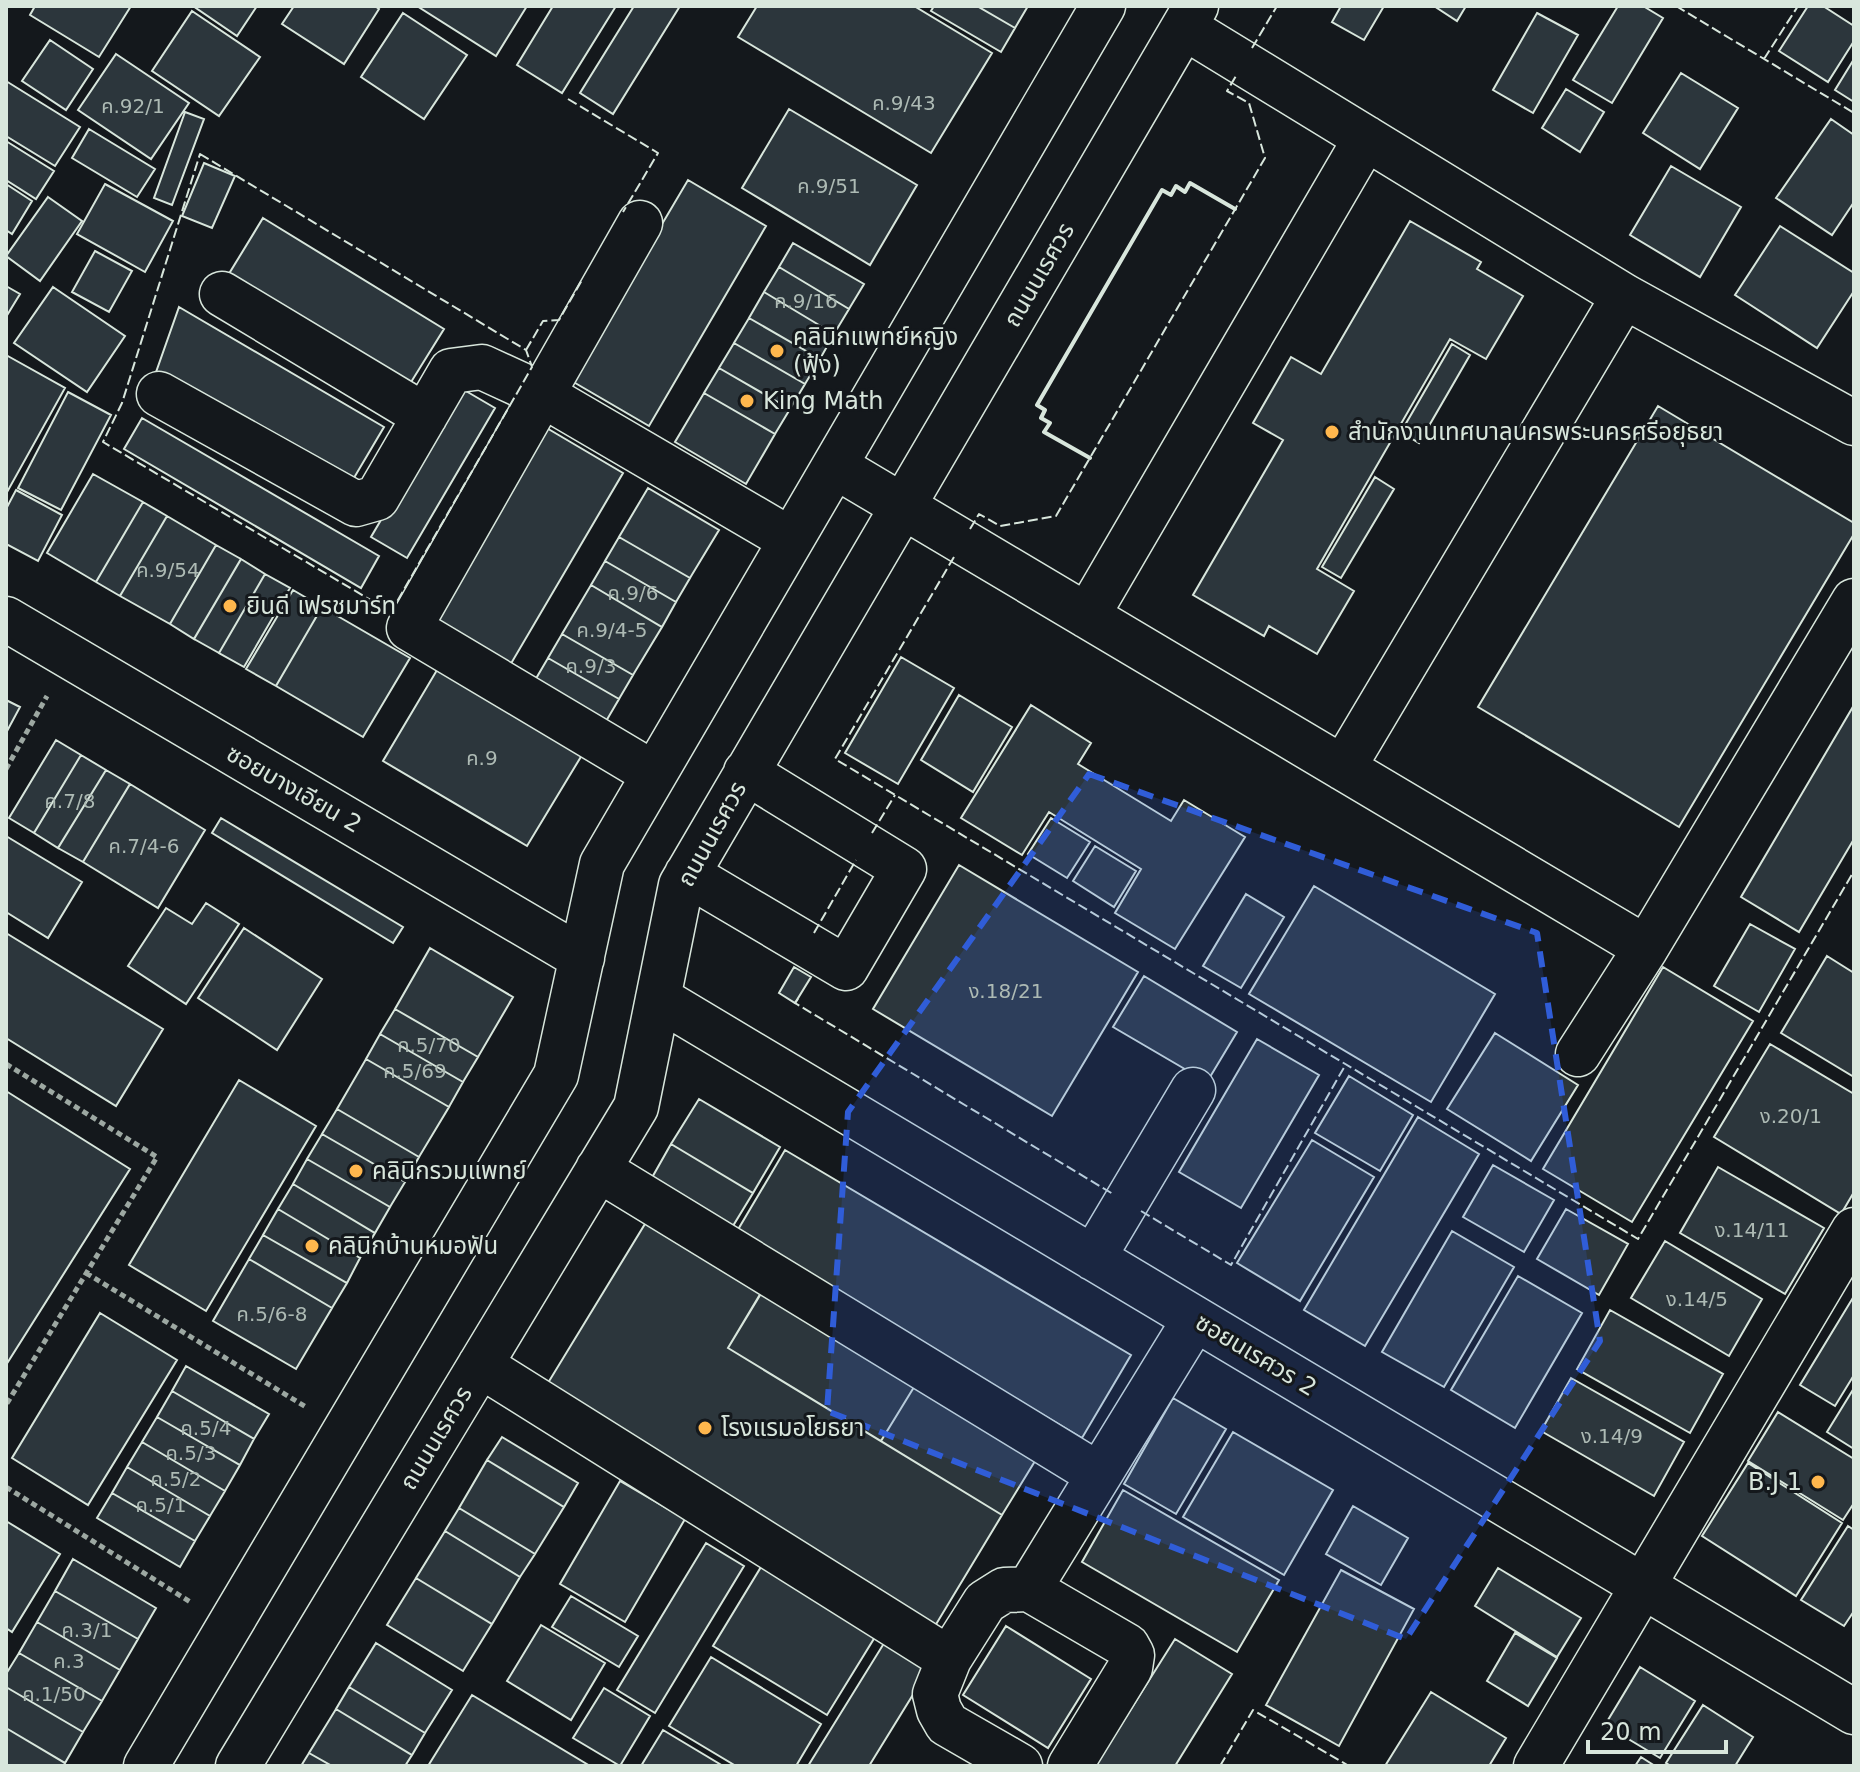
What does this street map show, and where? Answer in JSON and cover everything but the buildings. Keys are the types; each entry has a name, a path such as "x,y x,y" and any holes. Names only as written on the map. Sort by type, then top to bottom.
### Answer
{"street":[{"path":"146,1766 556,1075 602,864 1103,6"},
{"path":"1190,16 1366,138 1624,296 1854,423"},
{"name":"ถนนนเรศวร","path":"238,1766 636,1107 681,885 1190,16"},
{"path":"1087,616 1366,138"},
{"path":"640,223 409,628 654,774"},
{"path":"222,294 425,416"},
{"path":"1343,768 1624,296"},
{"path":"159,394 356,504 377,498 451,371 482,367 543,395 791,540"},
{"path":"835,466 1646,948"},
{"path":"1578,1054 1646,948 1854,601"},
{"name":"ซอยบางเอียน 2","path":"6,619 582,958"},
{"path":"687,874 846,968 904,869 746,772"},
{"name":"ซอยนเรศวร 2","path":"658,998 1854,1712"},
{"path":"1093,1258 1193,1090"},
{"path":"598,1169 1099,1475"},
{"path":"1536,1766 1854,1230"},
{"path":"1029,1589 1195,1319"},
{"path":"480,1365 949,1659"},
{"path":"1020,1766 947,1724 935,1694 949,1659 985,1602 1004,1590 1029,1589 1127,1646 1132,1655 1130,1668 1070,1766"}],"path":[{"path":"6,769 33,720"},
{"path":"6,1064 157,1157 6,1405"},
{"path":"86,1273 345,1430"},
{"path":"6,1487 229,1626"}],"highlighted area":[{"path":"1089,774 1537,933 1600,1341 1406,1639 827,1411 848,1112"}],"fence":[{"path":"1252,48 1277,6"},
{"path":"1676,6 1854,113"},
{"path":"1764,59 1798,6"},
{"path":"970,529 979,514 1000,526 1056,516 1265,158 1249,103 1227,91 1236,76"},
{"path":"568,99 658,153 623,212"},
{"path":"200,154 526,350 532,367 391,612 103,442 122,403 200,154"},
{"path":"526,350 543,321 559,320 582,280"},
{"path":"954,557 835,759 1638,1239 1854,871"},
{"path":"872,833 895,795"},
{"path":"814,933 856,860"},
{"path":"798,999 795,1003 1113,1194"},
{"path":"1141,1211 1231,1265 1346,1064"},
{"path":"1220,1766 1253,1710 1349,1766"}],"wall":[{"path":"1090,458 1044,432 1050,423 1041,418 1045,410 1037,405 1162,190 1171,195 1176,186 1185,192 1190,183 1235,209"}],"place":[{"name":"คลินิกแพทย์หญิง (ฟุ้ง)","path":"777,351"},
{"name":"King Math","path":"747,401"},
{"name":"สำนักงานเทศบาลนครพระนครศรีอยุธยา","path":"1332,432"},
{"name":"ยินดี เฟรชมาร์ท","path":"230,606"},
{"name":"คลินิกรวมแพทย์","path":"356,1171"},
{"name":"คลินิกบ้านหมอฟัน","path":"312,1246"},
{"name":"โรงแรมอโยธยา","path":"705,1428"},
{"name":"B.J 1","path":"1818,1482"}]}
